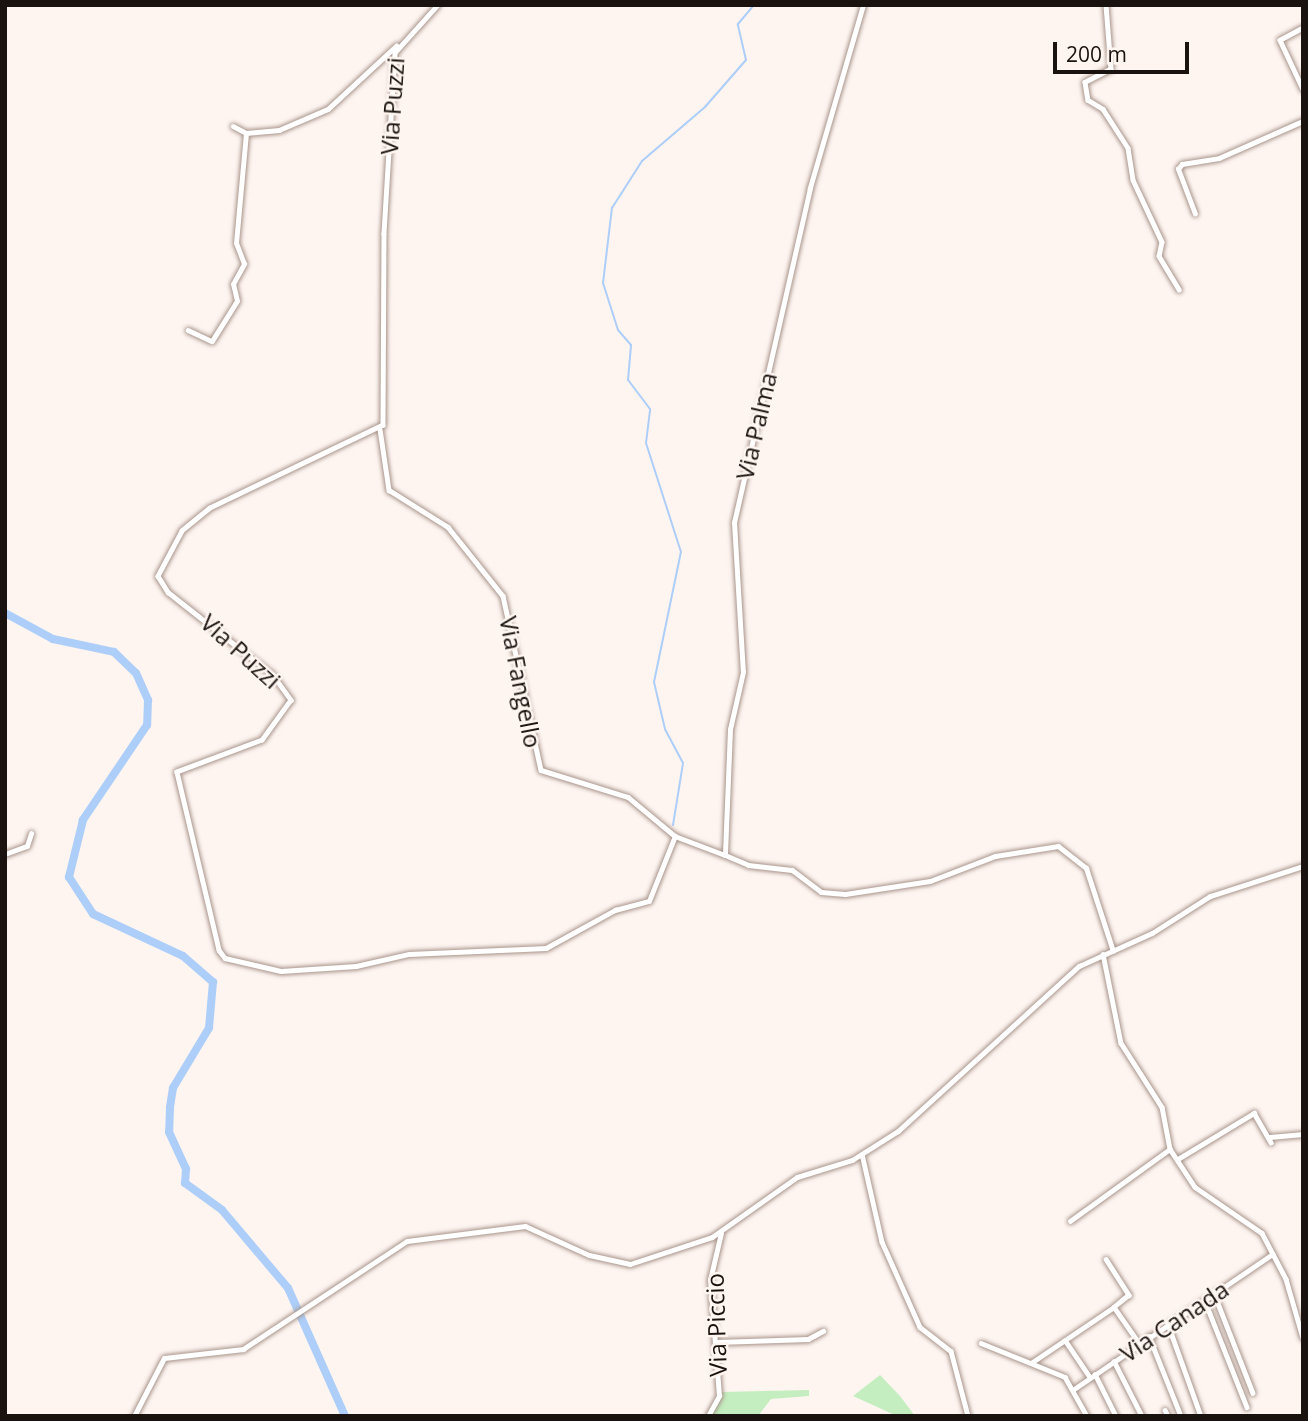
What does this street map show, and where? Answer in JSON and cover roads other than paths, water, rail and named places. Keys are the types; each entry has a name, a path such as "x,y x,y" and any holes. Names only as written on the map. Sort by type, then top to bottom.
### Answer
{"street":[{"name":"Via Puzzi","path":"438,5 397,46 389,114 380,428 292,464 210,508 182,531 158,576 168,592 273,675 291,700 262,740 177,772 221,955 281,971 356,966 408,954 546,947 615,911 649,901 675,836"},
{"name":"Via Palma","path":"725,855 730,729 743,672 734,522 810,188 863,5"},
{"path":"1106,5 1111,69 1085,82 1088,100 1103,109 1128,148 1133,180 1162,242 1159,256 1179,289"},
{"path":"1303,28 1280,40 1303,89"},
{"path":"233,125 246,133 279,130 328,109 397,46"},
{"path":"1195,214 1178,169 1182,163 1219,158 1303,121"},
{"path":"188,330 212,341 237,301 232,287 244,264 236,243 246,133"},
{"name":"Via Fangello","path":"380,428 389,490 448,527 503,596 541,770 628,797 675,836 748,865 792,870 821,891 845,894 930,881 1007,853 1058,846 1086,868 1114,951"},
{"path":"5,854 26,846 31,834"},
{"path":"134,1416 164,1357 235,1351 407,1241 525,1226 589,1255 630,1264 720,1233 797,1177 862,1154 922,1110 1067,974 1114,951 1210,896 1303,866"},
{"path":"1104,954 1121,1043 1162,1107 1170,1149 1195,1187 1258,1228 1273,1254 1303,1338"},
{"path":"1178,1159 1254,1113 1271,1140 1303,1134"},
{"path":"1070,1221 1170,1149"},
{"path":"862,1154 882,1242 920,1327 951,1351 968,1416"},
{"name":"Via Piccio","path":"708,1416 719,1396 717,1342 710,1280 720,1233"},
{"name":"Via Canada","path":"1074,1389 1273,1254"},
{"path":"1031,1363 1129,1294 1106,1259"},
{"path":"1214,1293 1254,1393"},
{"path":"1205,1301 1247,1407"},
{"path":"1114,1307 1139,1343"},
{"path":"1168,1324 1201,1416"},
{"path":"717,1342 808,1339 823,1331"},
{"path":"1149,1336 1181,1416"},
{"path":"1065,1340 1093,1376 1116,1416"},
{"path":"981,1343 1065,1377 1087,1416"},
{"path":"1114,1361 1142,1416"},
{"path":"1165,1410 1168,1416"}],"waterway":[{"path":"673,825 683,763 665,729 654,682 681,552 646,443 650,409 628,380 631,345 618,330 603,283 612,208 642,161 705,107 746,60 738,24 754,5"},
{"path":"5,613 53,639 114,652 136,673 148,700 147,725 83,820 69,877 93,914 183,956 213,982 209,1028 173,1088 169,1132 186,1169 185,1183 222,1210 288,1288 345,1416"}]}
